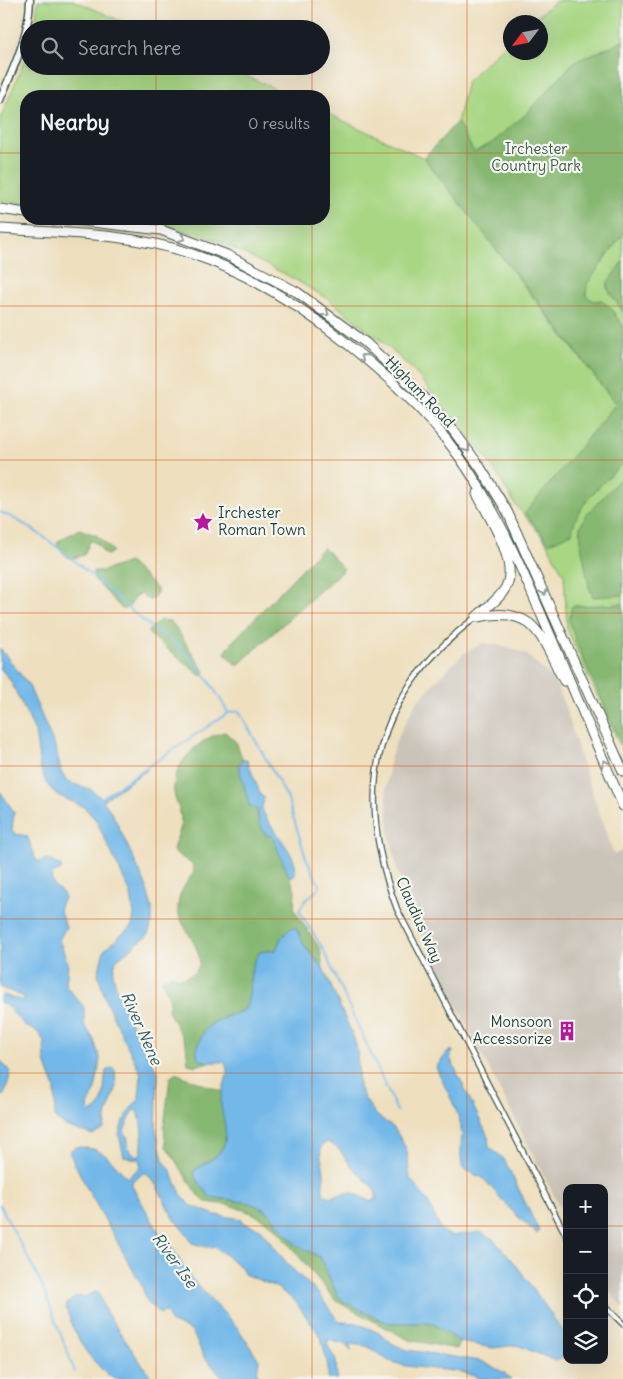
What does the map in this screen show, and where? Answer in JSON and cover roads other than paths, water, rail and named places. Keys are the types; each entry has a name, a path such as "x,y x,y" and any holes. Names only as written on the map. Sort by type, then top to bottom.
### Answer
{"highway":[{"path":"0,209 20,213"},
{"path":"0,213 20,214"},
{"name":"Higham Road","path":"118,225 161,230 227,255 297,292 366,343 420,394 453,430 480,467 507,511 623,771"},
{"name":"Higham Road","path":"0,229 103,234 160,245 193,254 260,284 324,325 384,373 435,425 459,455 491,507 517,559 623,806"},
{"path":"459,455 510,563 507,586 476,617"},
{"path":"476,617 497,613 510,614 523,618 536,628 587,720"}],"street":[{"path":"29,20 30,0"},
{"path":"0,100 20,51"},
{"name":"Claudius Way","path":"476,617 429,658 406,689 388,723 380,750 374,783 375,828 378,851 397,909 563,1229"},
{"path":"608,1309 623,1324"}],"water":[{"name":"River Ise","path":"0,648 28,684 56,749 61,772 67,782 90,789 102,798 147,770 103,800 113,815 145,883 152,908 152,922 148,935 116,960 113,973 116,987 136,1036 158,1072 156,1129 163,1160 170,1169 182,1196 192,1206 215,1215 242,1219 241,1222 260,1229 290,1267 318,1293 339,1322 357,1323 381,1334 393,1344 407,1350 481,1361 503,1372 511,1379 482,1379 462,1372 406,1366 389,1361 367,1346 349,1344 352,1351 344,1344 328,1340 327,1344 336,1361 337,1379 328,1379 328,1366 321,1337 294,1300 276,1287 244,1274 242,1268 214,1246 211,1248 192,1243 176,1222 158,1188 145,1172 132,1181 132,1186 160,1234 172,1248 189,1276 237,1327 259,1360 257,1372 259,1379 225,1379 204,1357 192,1331 170,1322 168,1314 164,1312 160,1314 147,1302 142,1286 69,1152 75,1147 93,1149 110,1159 127,1178 141,1167 139,1159 124,1157 119,1135 123,1120 139,1099 141,1074 107,1004 98,974 104,950 132,926 134,916 131,894 96,820 84,807 57,795 46,783 40,767 35,731 10,680 0,668","holes":["137,1110 142,1140 139,1156 130,1151 128,1138 124,1131 132,1113"]},
{"path":"243,760 247,760 261,796 264,797 262,808 265,816 294,860 296,869 294,876 289,876 272,836 266,835 259,823 258,810 250,807 238,764"},
{"path":"0,791 14,812 12,830 15,834 27,836 36,860 40,862 46,859 61,866 61,870 52,874 51,878 54,886 63,893 64,898 59,909 66,927 59,940 68,963 66,986 84,1007 84,1024 94,1040 100,1059 95,1091 88,1106 89,1113 99,1107 103,1096 106,1071 112,1068 115,1070 116,1089 107,1113 104,1129 93,1135 65,1126 55,1118 55,1089 45,1062 44,1041 38,1032 25,1026 8,1007 0,1002 0,997 3,995 24,1001 24,997 0,987"},
{"path":"291,928 296,928 305,947 323,968 353,1036 357,1049 359,1087 364,1098 376,1115 394,1128 402,1141 407,1151 410,1179 427,1200 441,1230 451,1236 480,1232 493,1239 514,1262 563,1331 563,1358 556,1361 517,1345 493,1348 460,1342 433,1323 388,1323 381,1320 343,1301 337,1294 320,1257 296,1245 267,1211 250,1203 210,1197 195,1178 194,1171 213,1159 222,1149 224,1143 225,1130 221,1099 227,1074 224,1062 208,1062 198,1059 199,1043 208,1027 213,1023 245,1009 255,959 260,952 276,950 281,938","holes":["327,1142 337,1147 352,1167 374,1189 377,1198 370,1201 350,1192 331,1197 324,1195 322,1145"]},
{"path":"449,1051 453,1051 450,1058 488,1137 489,1147 504,1159 539,1231 537,1234 512,1211 483,1178 463,1169 460,1122 436,1067"},
{"path":"0,1060 11,1073 4,1095 0,1098"},
{"path":"98,1292 106,1312 152,1379 114,1379 97,1364 84,1348 74,1330 66,1308 67,1304 76,1296 85,1297"}],"waterway":[{"path":"0,512 19,521 56,546 149,625 179,646 206,678 228,713"},
{"path":"101,798 228,713 239,711 287,797 306,858 320,887 304,902 299,911 322,947 397,1111"},
{"path":"0,1205 42,1285 75,1372"}],"place":[{"name":"Irchester Roman Town","path":"203,522"},
{"name":"Monsoon Accessorize","path":"567,1031"}],"park label":[{"name":"Irchester Country Park","path":"536,158"}],"water label":[{"name":"River Nene","path":"142,1028"}]}
